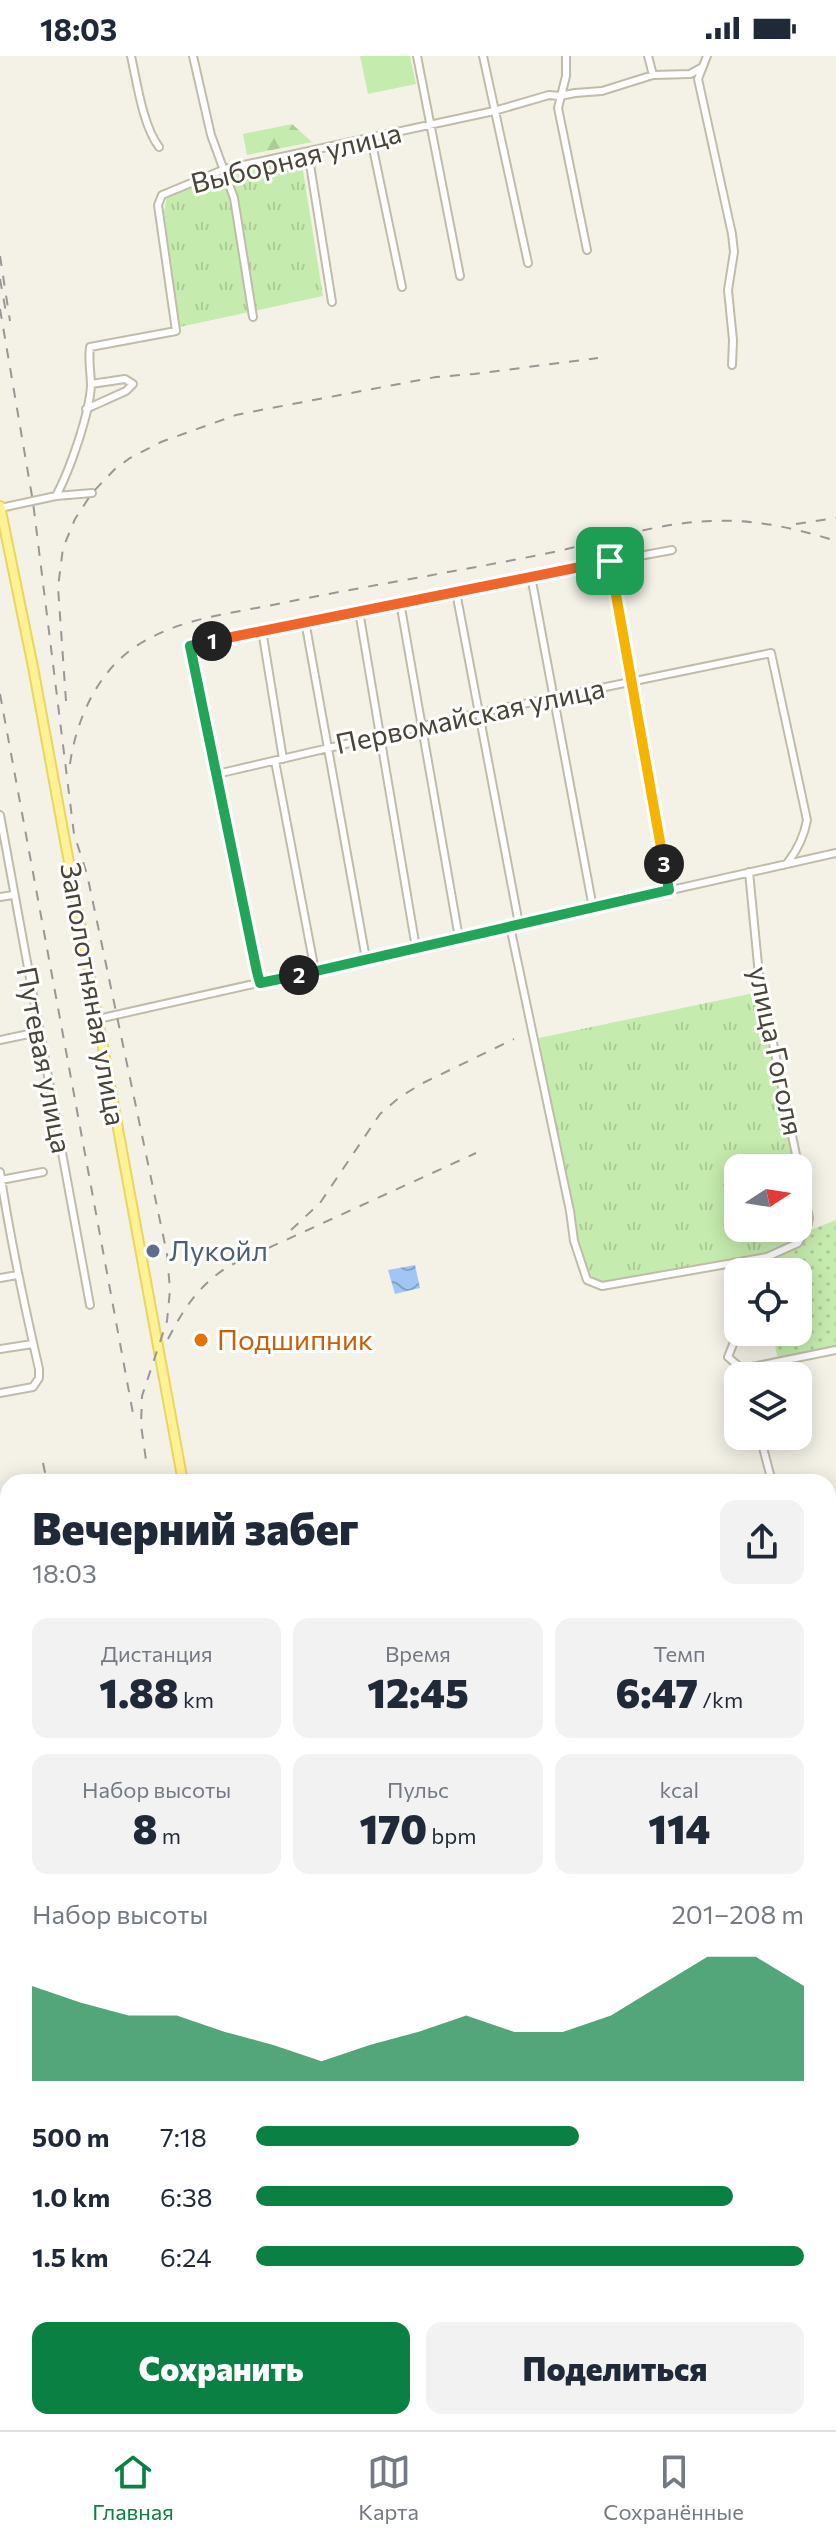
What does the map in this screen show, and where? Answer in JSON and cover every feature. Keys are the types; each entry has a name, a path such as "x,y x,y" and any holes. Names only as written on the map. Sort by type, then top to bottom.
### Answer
{"main road":[{"name":"Заполотняная улица","path":"0,507 33,667 182,1474"}],"street":[{"path":"131,56 142,108 159,147"},
{"path":"193,56 211,135 225,169 237,213 253,317"},
{"name":"Выборная улица","path":"417,56 460,276"},
{"path":"483,56 528,263"},
{"path":"566,56 566,76 558,108 587,250"},
{"path":"648,56 653,75"},
{"path":"707,56 698,79 734,252 728,290 732,365"},
{"path":"698,79 690,74 701,68"},
{"name":"Выборная улица","path":"91,384 90,347 176,331 158,205 162,195 225,169 494,111 549,95 602,91 653,75 690,74"},
{"path":"371,139 402,287"},
{"path":"308,152 332,302"},
{"path":"56,496 64,481 91,384 125,379 133,384 126,391 86,409"},
{"path":"0,507 56,496 92,493"},
{"path":"260,983 190,646 672,550"},
{"path":"610,561 669,890"},
{"path":"531,576 593,908"},
{"path":"456,592 519,924"},
{"path":"400,602 459,938"},
{"path":"359,611 416,948"},
{"path":"305,621 366,959"},
{"path":"262,630 279,760 315,971"},
{"name":"Первомайская улица","path":"217,774 479,713 771,653 807,820 798,849 788,862"},
{"name":"Путевая улица","path":"0,815 90,1305"},
{"path":"98,1019 836,853"},
{"name":"улица Гоголя","path":"749,872 759,975 809,1218 798,1243 767,1257"},
{"path":"0,897 13,895"},
{"path":"510,926 574,1241 587,1280 602,1286 767,1257"},
{"path":"0,1040 38,1032"},
{"path":"0,1393 33,1387 39,1378 39,1369 17,1275 15,1248 0,1175 43,1172"},
{"path":"0,1278 17,1275"},
{"path":"0,1349 33,1344"},
{"path":"785,1362 836,1350"},
{"path":"764,1450 770,1474"}],"green space":[{"path":"360,56 410,56 416,84 368,94"},
{"path":"292,124 312,142 247,155 243,134"},
{"path":"301,158 323,296 180,327 164,212 167,195 205,179"},
{"path":"759,992 796,1154 724,1154 724,1242 796,1242 782,1251 746,1258 724,1258 724,1262 602,1286 587,1280 574,1241 539,1038"},
{"path":"836,1220 836,1347 778,1359 775,1346 812,1346 812,1258 770,1258 795,1242 812,1242 812,1229"}],"water":[{"path":"415,1265 420,1288 395,1294 388,1270"}],"railway":[{"path":"0,256 10,321"},
{"path":"0,279 7,318"},
{"path":"0,309 33,502 74,834 87,874 167,1254 170,1290 167,1321 142,1396 141,1425 147,1467"},
{"path":"66,701 58,587 63,548 75,519 92,493 130,458 161,442 236,415 436,377 598,358"},
{"path":"796,524 836,518"},
{"path":"70,764 83,716 108,672 132,649 185,624 689,523 759,523 836,541"},
{"path":"0,694 134,1419"},
{"path":"291,1230 320,1203 380,1114 423,1083 514,1039"},
{"path":"168,1339 193,1298 229,1266 476,1153"},
{"path":"43,1463 45,1474"}],"place":[{"name":"Лукойл","path":"153,1251"},
{"name":"Подшипник","path":"201,1340"}],"route":[{"path":"610,561 669,890 260,983 190,646 610,561"}]}
